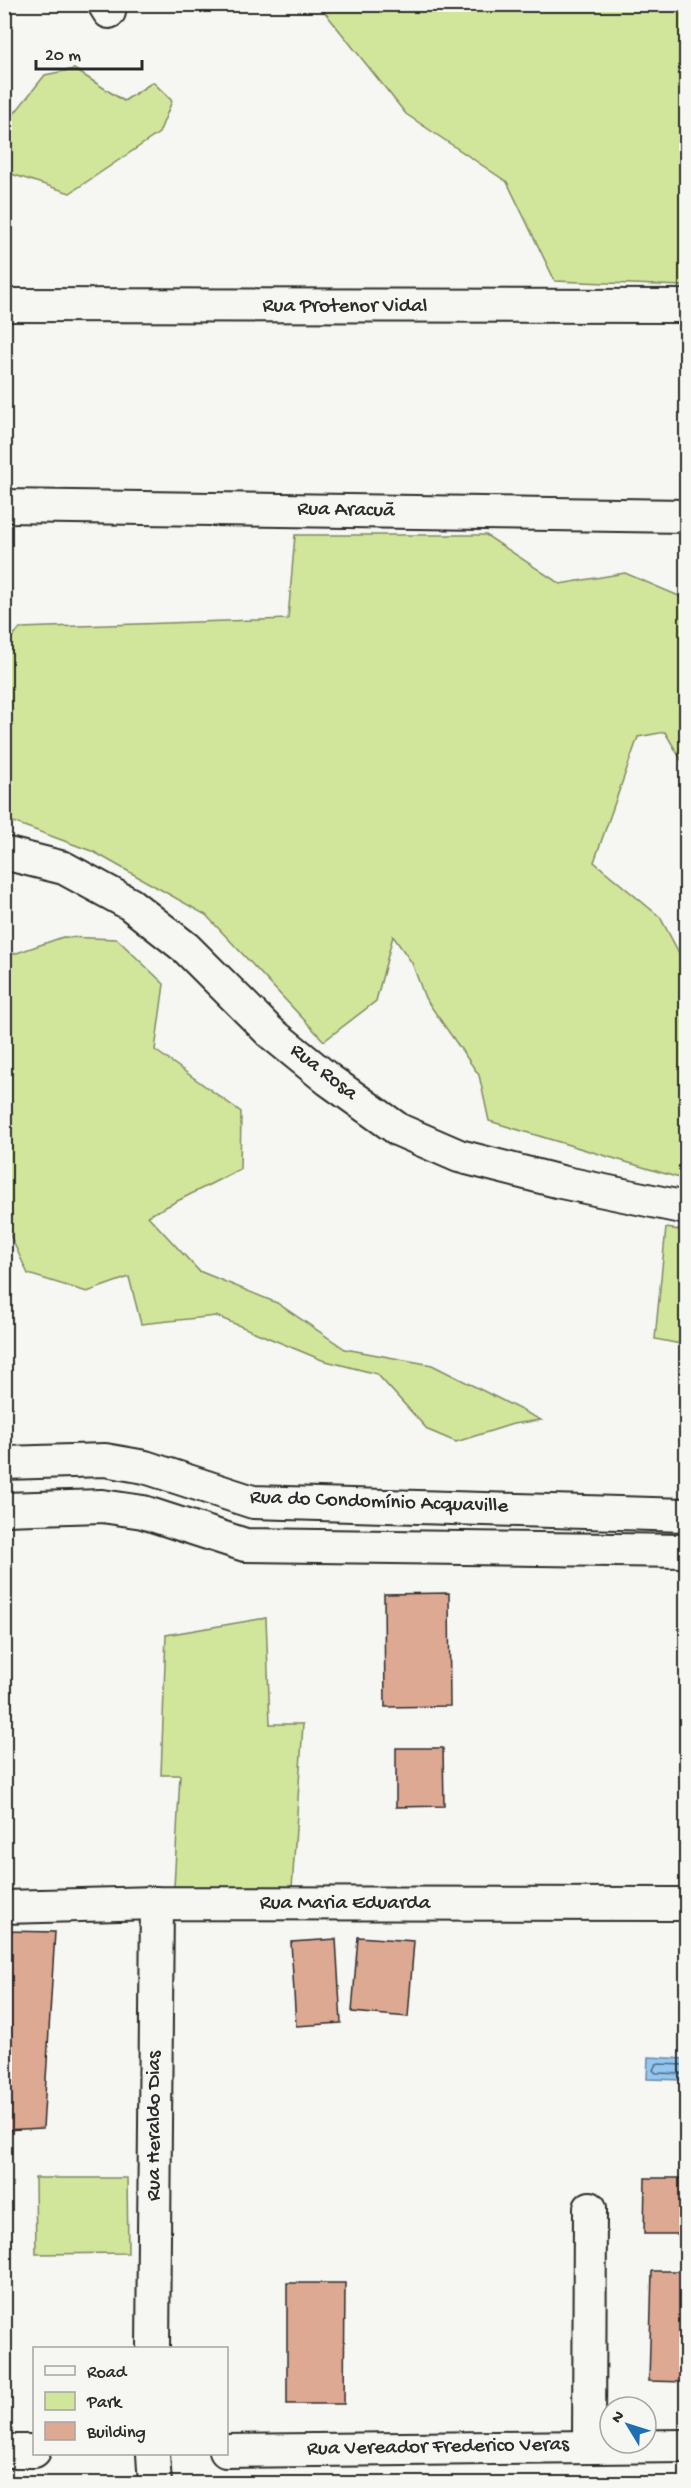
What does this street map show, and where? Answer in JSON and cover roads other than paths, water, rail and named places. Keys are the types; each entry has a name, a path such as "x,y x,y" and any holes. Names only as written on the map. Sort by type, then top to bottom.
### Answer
{"street":[{"name":"Rua Protenor Vidal","path":"4,305 73,307 687,306"},
{"name":"Rua Aracuã","path":"4,506 687,516"},
{"name":"Rua Rosa","path":"4,853 64,868 130,904 186,948 270,1032 329,1080 399,1130 459,1156 561,1182 687,1208"},
{"name":"Rua do Condomínio Acquaville","path":"4,1463 105,1460 145,1467 253,1502 687,1515"},
{"path":"102,1506 105,1460"},
{"name":"Rua do Condomínio Acquaville","path":"4,1509 102,1506 143,1512 245,1545 687,1551"},
{"path":"442,1506 442,1548"},
{"name":"Rua Maria Eduarda","path":"4,1907 157,1903 687,1904"},
{"name":"Rua Heraldo Dias","path":"153,2347 157,1903"},
{"path":"589,2446 590,2208"},
{"name":"Rua Vereador Frederico Veras","path":"228,2451 687,2446"},
{"path":"4,2451 33,2451"},
{"path":"153,2455 155,2484"}],"water":[{"path":"648,2057 686,2059 686,2080 647,2079"}]}
